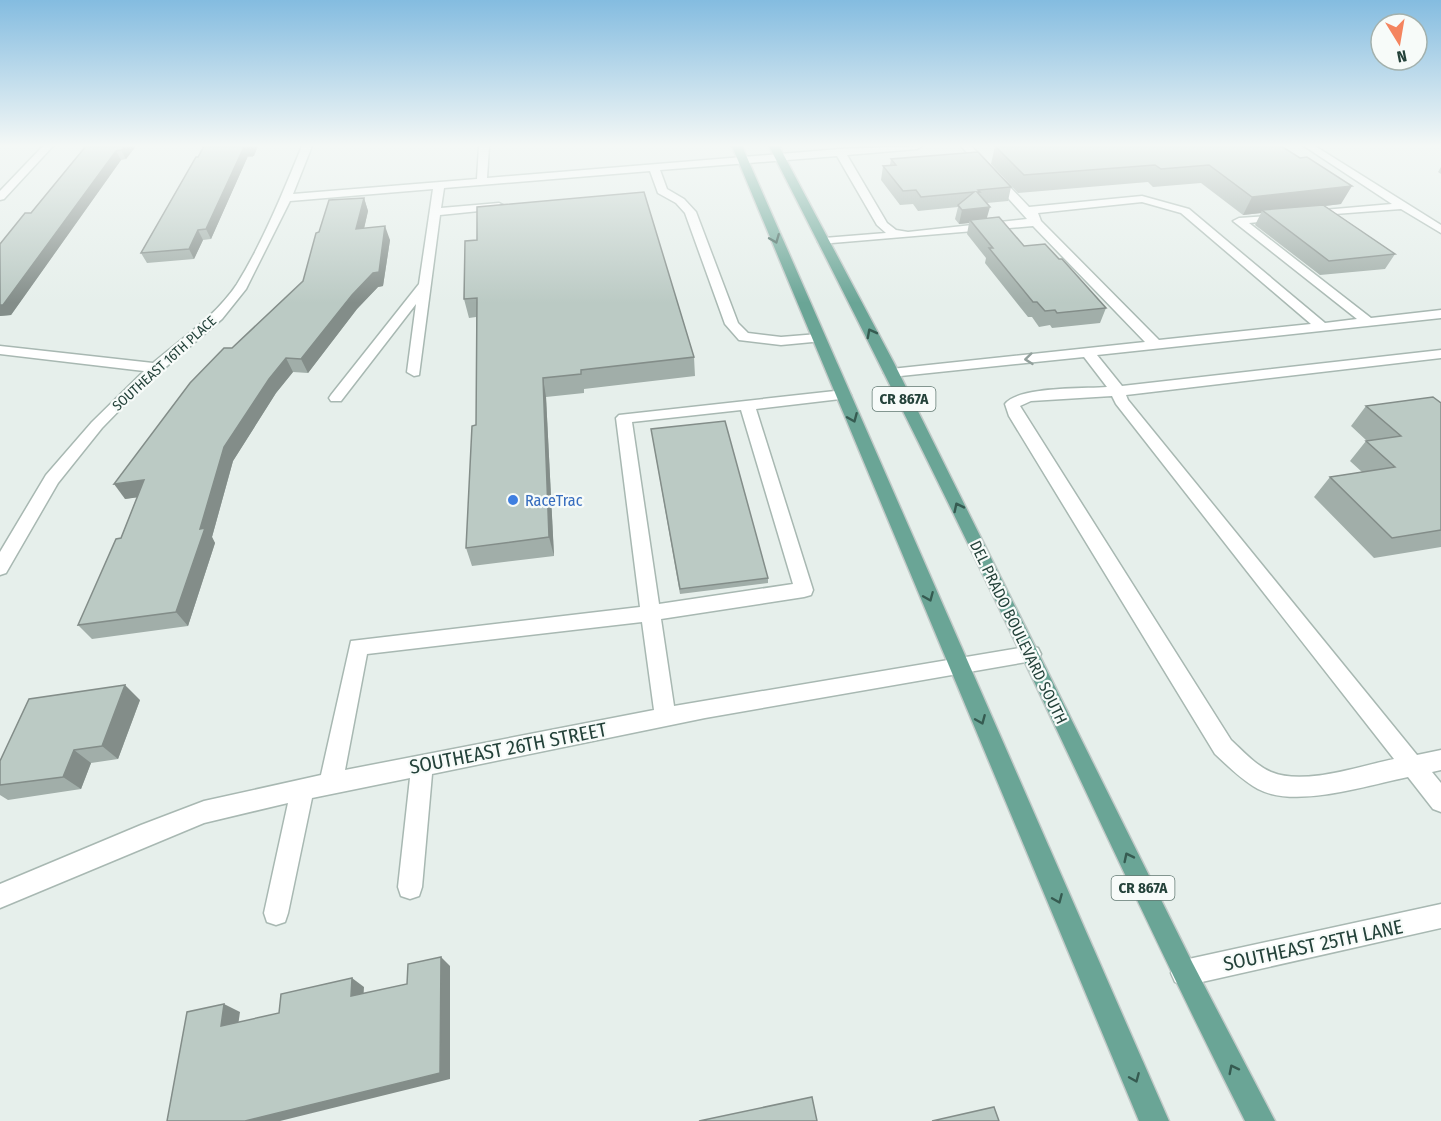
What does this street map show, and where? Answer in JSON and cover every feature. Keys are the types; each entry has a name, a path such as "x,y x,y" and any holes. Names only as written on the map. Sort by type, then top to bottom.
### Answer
{"main road":[{"name":"CR 867A","path":"759,198 1154,1121"},
{"name":"DEL PRADO BOULEVARD SOUTH","path":"801,198 1031,654 1184,973 1260,1121"}],"street":[{"name":"SOUTHEAST 16TH PLACE","path":"0,568 52,479 97,425 155,368 217,316 237,293 257,259 286,198"},
{"path":"414,372 437,198"},
{"path":"673,198 680,201 690,212 732,324 744,337 781,341 818,338"},
{"path":"867,198 883,225 893,233 909,234 1036,222"},
{"path":"1014,198 1157,346"},
{"path":"1391,198 1440,228"},
{"path":"1036,222 1031,210 1142,200 1185,211 1322,327"},
{"path":"435,212 514,204"},
{"path":"1370,323 1239,221 1403,206"},
{"path":"824,242 889,236 893,233"},
{"path":"336,398 425,285"},
{"path":"891,373 1441,314"},
{"path":"0,350 29,351 155,368"},
{"path":"1088,353 1118,391 1121,401 1441,801"},
{"path":"1441,354 1118,391 1028,397 1012,404 1017,416 1223,747 1243,766 1267,782 1304,788 1441,760"},
{"path":"665,717 624,418 844,395"},
{"path":"331,783 358,647 651,613 804,591 747,405"},
{"name":"SOUTHEAST 26TH STREET","path":"0,896 204,812 331,783 665,717 1031,654"},
{"path":"410,886 422,765"},
{"path":"276,913 302,790"},
{"name":"SOUTHEAST 25TH LANE","path":"1184,973 1438,921"}],"building":[{"path":"43,198 81,198 3,305 0,305 0,244 25,213 31,213"},
{"path":"172,198 220,198 206,229 198,230 189,249 141,253"},
{"path":"364,198 356,229 385,226 379,272 373,273 352,295 301,359 286,358 269,379 224,447 200,529 205,528 176,612 78,625 116,539 121,538 144,480 114,484 190,383 224,348 232,348 303,281 316,233 319,232 329,200"},
{"path":"574,198 646,198 694,357 581,370 581,374 543,378 549,537 466,548 472,426 476,425 477,298 464,299 465,241 477,240 477,207"},
{"path":"966,198 982,198 990,207 962,210 958,205"},
{"path":"1323,205 1395,254 1329,261 1262,210"},
{"path":"999,217 1024,246 1045,244 1059,259 1062,259 1106,308 1057,313 1055,310 1045,311 1037,302 1033,302 989,248 993,248 970,220"},
{"path":"1433,397 1441,403 1441,530 1392,538 1330,477 1395,467 1366,441 1401,436 1366,406"},
{"path":"725,421 768,578 680,589 651,429"},
{"path":"125,685 102,746 74,750 63,777 0,785 0,761 29,699"},
{"path":"441,957 440,1073 245,1121 167,1121 187,1012 224,1004 221,1026 279,1013 281,994 352,978 351,996 407,984 408,964"},
{"path":"812,1097 817,1121 699,1121"},
{"path":"994,1107 999,1121 932,1121"}],"place":[{"name":"RaceTrac","path":"513,500"}]}
